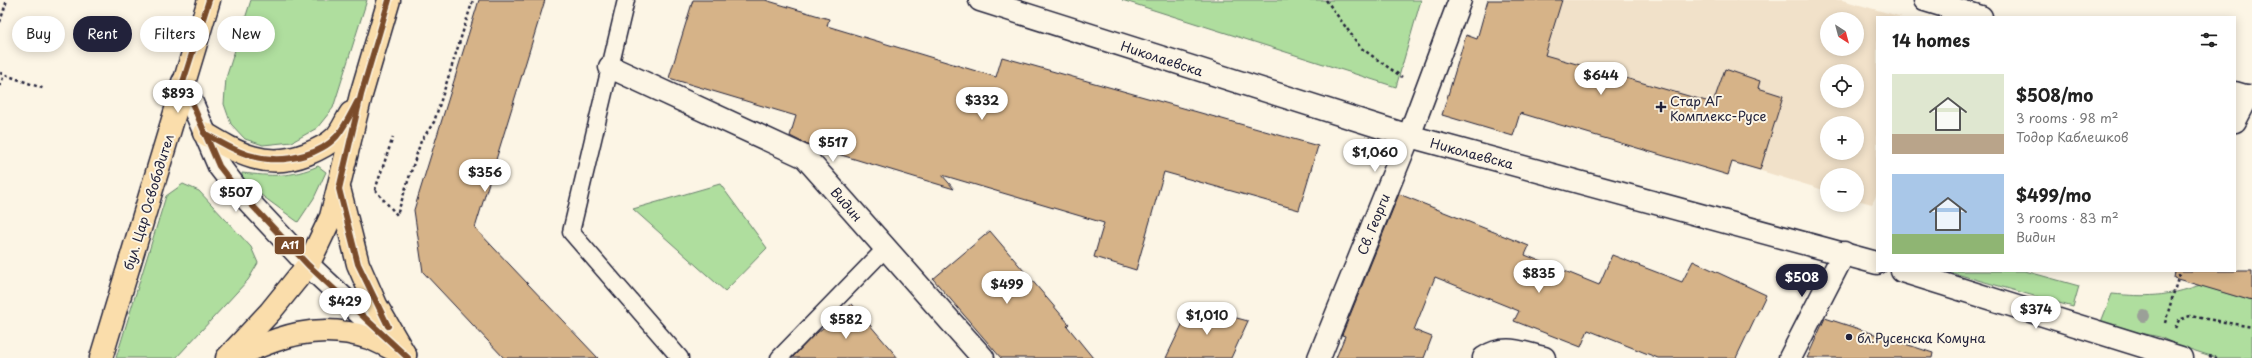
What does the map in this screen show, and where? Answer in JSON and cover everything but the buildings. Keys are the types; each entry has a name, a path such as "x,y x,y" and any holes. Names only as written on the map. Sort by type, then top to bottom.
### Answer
{"main road":[{"name":"бул. Цар Освободител","path":"101,358 183,82 209,0"},
{"path":"227,358 270,312 308,265 331,217 362,95 389,0"},
{"name":"Николаевска","path":"980,0 1409,136 1876,263"},
{"name":"Св. Георги","path":"1318,358 1409,136 1460,0"},
{"path":"1931,1 1978,16"},
{"name":"Видин","path":"610,67 805,157 983,358"},
{"path":"183,82 219,166 236,188 308,265 407,357"},
{"path":"2236,119 2247,93"},
{"path":"204,133 233,150 249,157 266,161 291,160 315,151 337,137 362,95"},
{"path":"339,189 358,264 376,305 407,357"},
{"path":"1790,358 1844,253"},
{"path":"1905,272 2181,358"},
{"path":"232,358 271,340 302,331 335,331 369,338 407,357"},
{"path":"1484,358 1491,353 1504,349 1544,358"}],"lane":[{"path":"626,0 571,232 680,358"},
{"path":"779,358 886,248"}],"path":[{"path":"0,22 7,0"},
{"path":"393,137 375,190 397,215 421,141 434,122 473,0"},
{"path":"1326,0 1361,48 1425,93"},
{"path":"0,73 45,89"},
{"path":"0,86 4,75"},
{"path":"2174,294 2180,272"},
{"path":"2175,334 2174,329 2179,320 2190,316 2252,327"}],"shaded area":[{"name":"Стар АГ Комплекс-Русе","path":"1488,0 1842,0 1898,16 1876,16 1876,196 1872,204 1864,202 1864,168 1820,168 1820,189 1732,162 1728,175 1520,113 1513,136 1442,115 1466,35 1477,39"}],"green space":[{"path":"251,0 367,0 333,108 317,128 292,142 263,145 245,139 231,124 224,104 226,78 234,52 275,52 275,16 246,16"},
{"path":"1122,0 1421,0 1396,87"},
{"path":"318,166 326,172 314,198 298,222 242,181 242,173 281,175 299,173"},
{"path":"183,184 199,191 251,247 258,263 248,280 176,358 116,358 166,196"},
{"path":"720,184 767,248 725,291 633,209"},
{"path":"1950,272 2029,272 2079,286 2073,307"},
{"path":"2200,285 2252,301 2252,358 2217,358 2177,345 2160,337 2101,322 2112,294 2146,296 2166,294"}],"transit line":[{"name":"А11","path":"209,0 183,82 219,166 236,188 308,265 408,358"},
{"name":"А11","path":"388,326 358,264 339,189 361,95 389,0"},
{"name":"А11","path":"204,133 229,147 264,159 290,158 305,155 322,148 337,136 357,102"}],"place":[{"name":"Стар АГ Комплекс-Русе","path":"1661,107"},
{"name":"бл.Русенска Комуна","path":"1849,337"}]}
